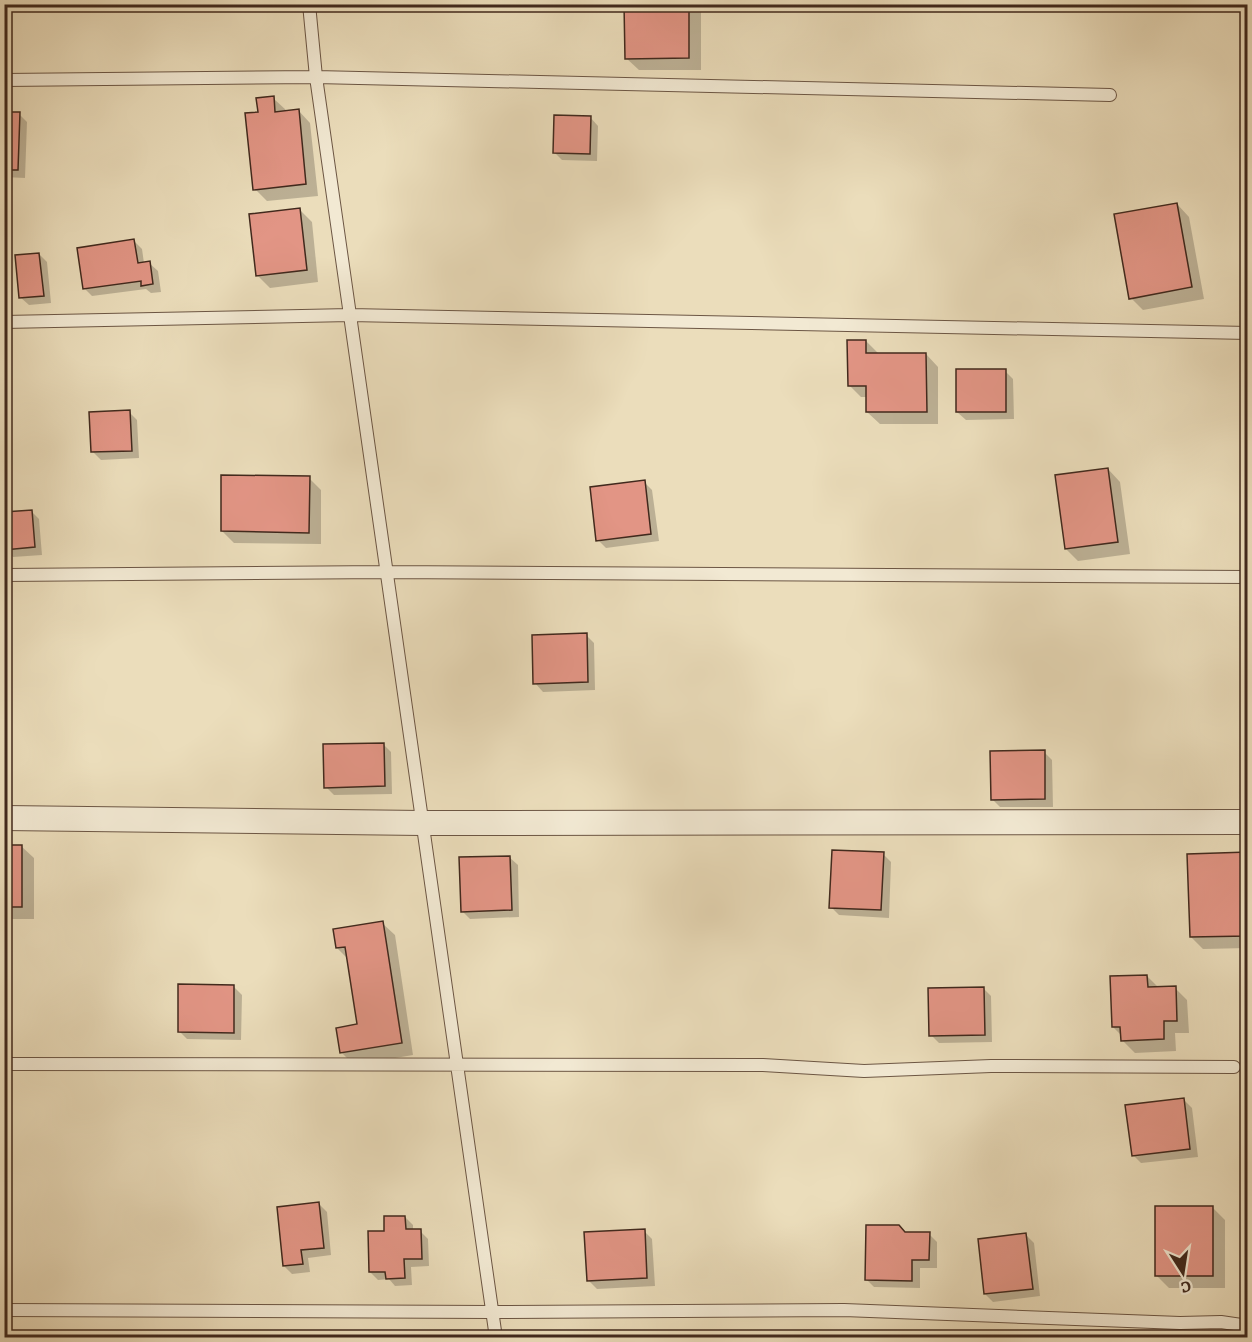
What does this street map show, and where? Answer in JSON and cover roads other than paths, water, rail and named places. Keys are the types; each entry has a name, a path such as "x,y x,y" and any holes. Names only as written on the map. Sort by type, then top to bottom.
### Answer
{"street":[{"path":"4,818 422,823 1248,822"}],"lane":[{"path":"309,4 316,77 496,1338"},
{"path":"4,80 316,77 1110,95"},
{"path":"4,322 350,315 1248,333"},
{"path":"4,575 386,572 1248,577"},
{"path":"4,1064 763,1065 864,1071 991,1066 1234,1067"},
{"path":"4,1310 492,1312 844,1310 1180,1323 1221,1322 1248,1326"}]}
